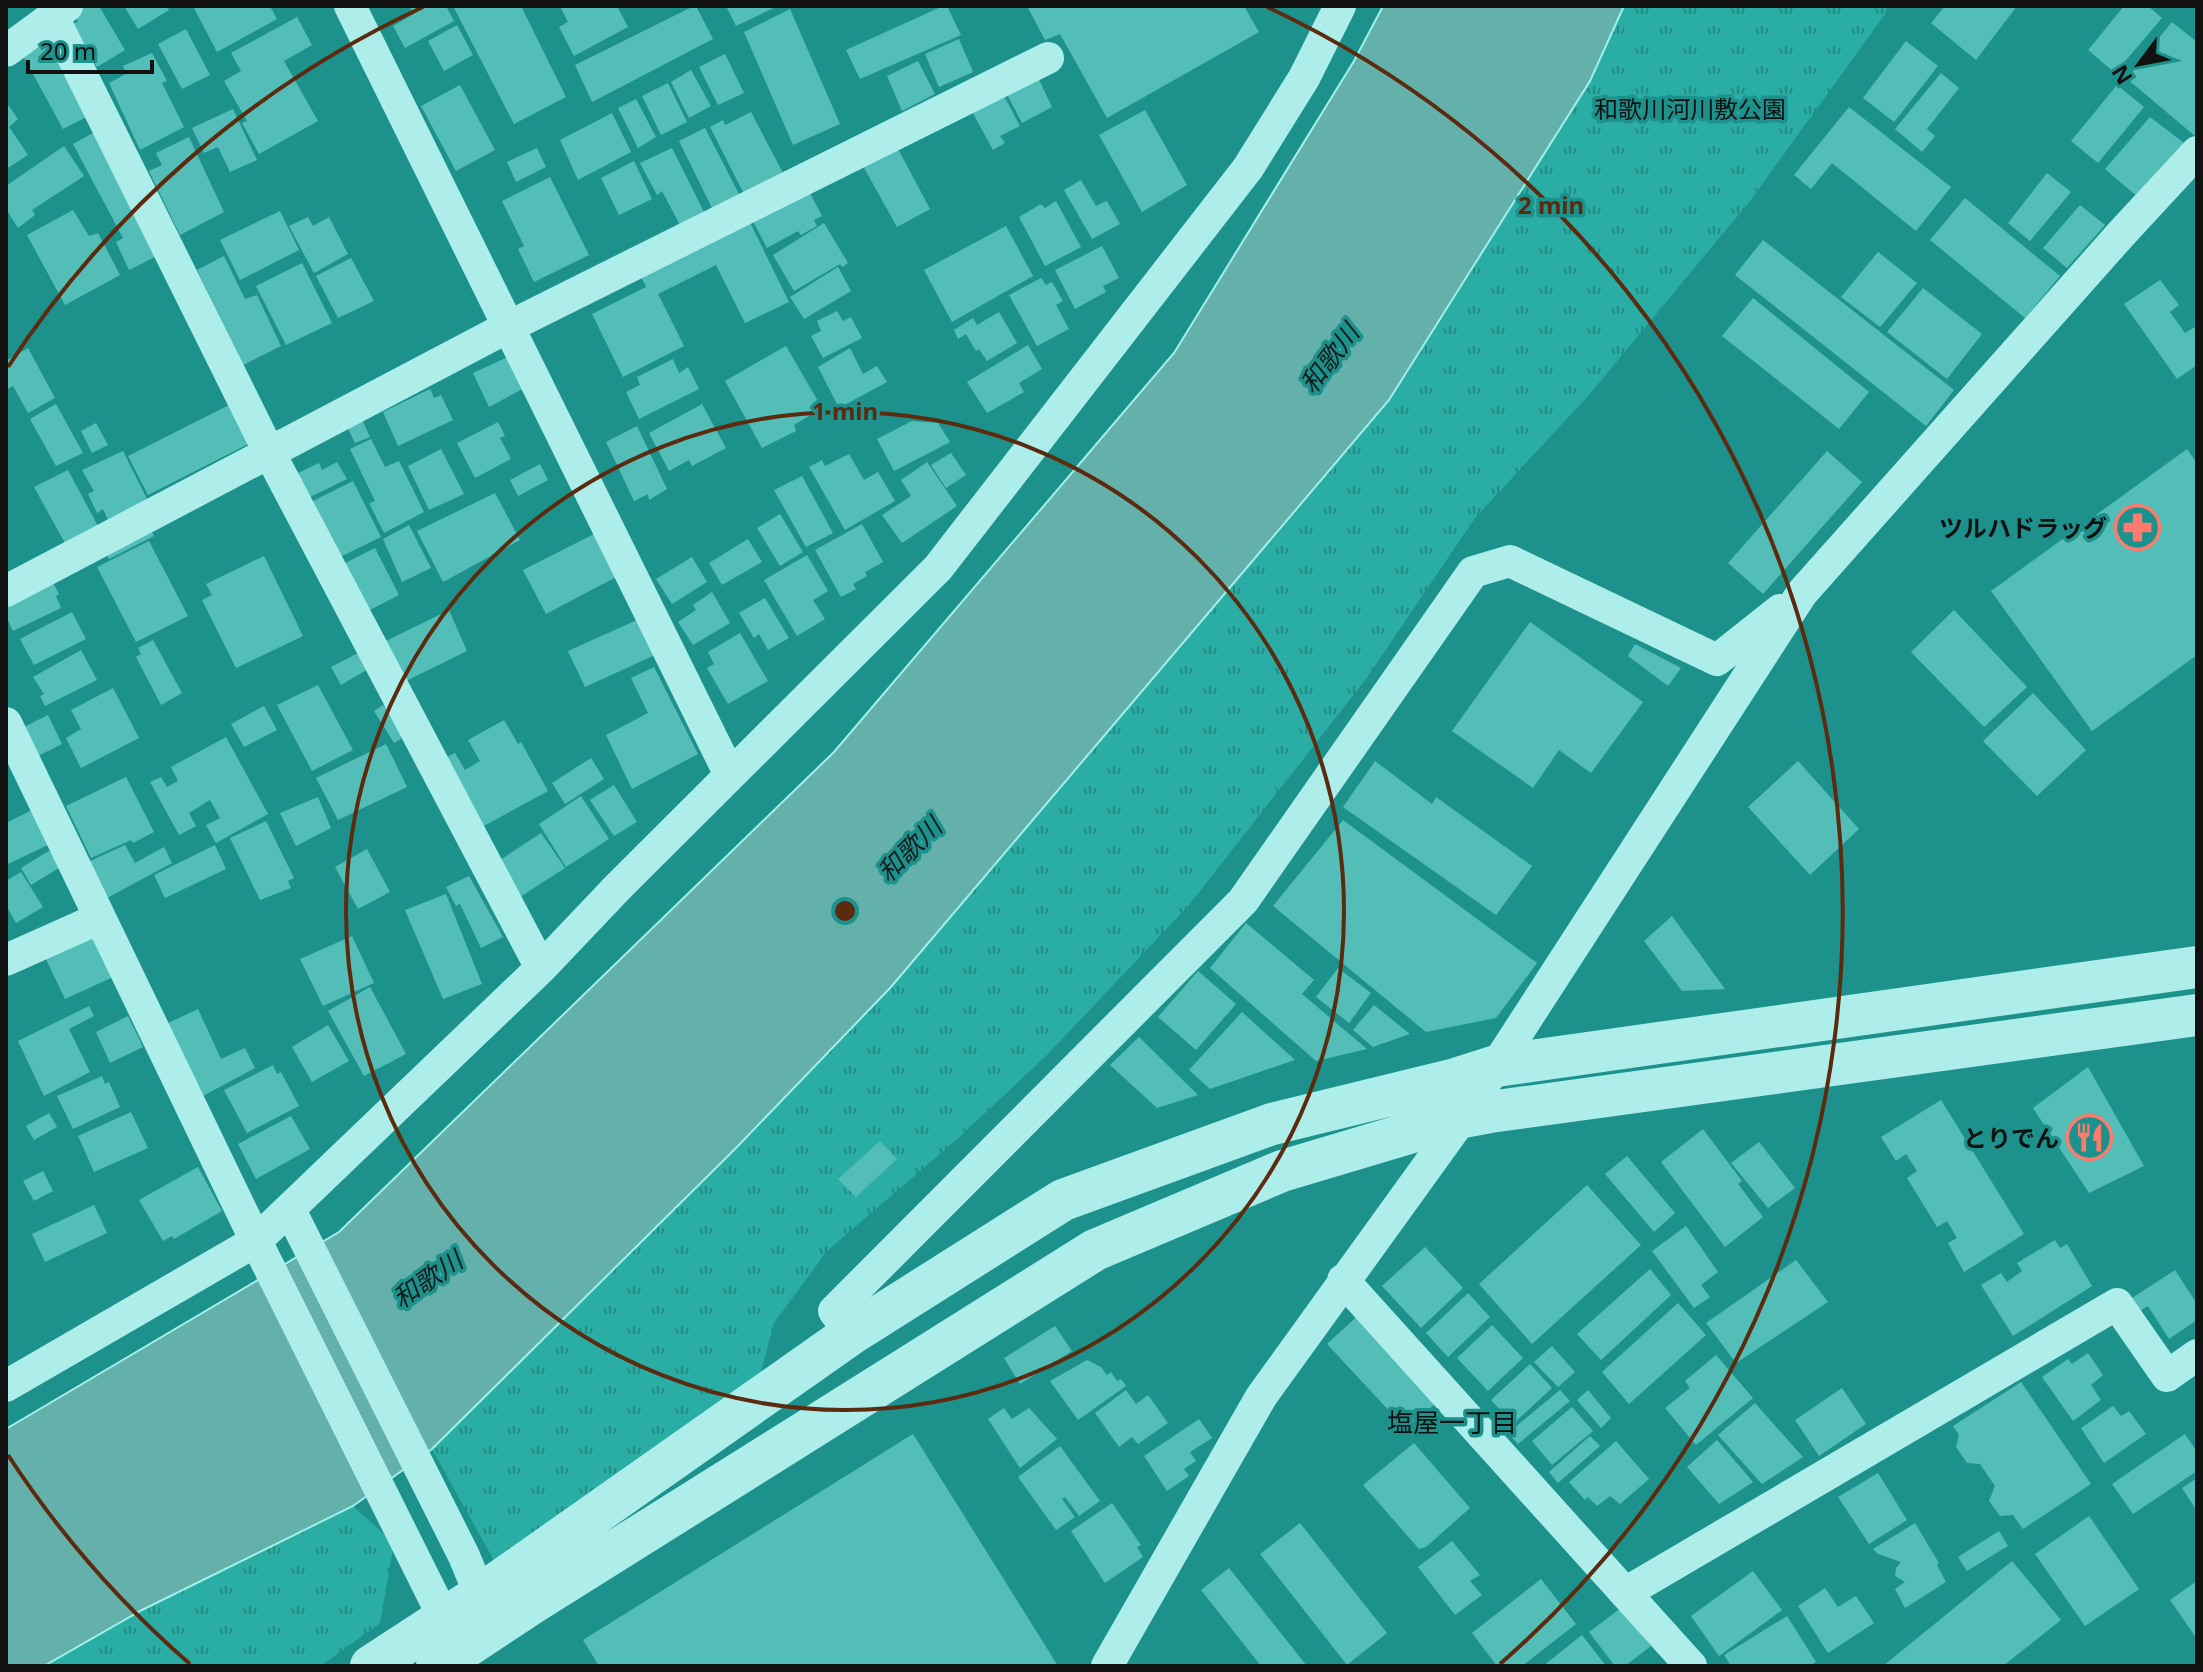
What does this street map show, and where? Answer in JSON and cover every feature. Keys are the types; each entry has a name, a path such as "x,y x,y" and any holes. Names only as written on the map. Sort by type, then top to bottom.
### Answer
{"street":[{"path":"350,6 730,775"},
{"path":"6,1386 263,1254 290,1210 541,968 938,568 1248,168 1304,78 1340,6"},
{"path":"6,51 60,11 269,452 541,968"},
{"path":"6,591 508,327 1048,58"},
{"path":"1107,1666 1261,1397 1463,1117 1802,593 2111,244 2197,152"},
{"path":"851,1334 834,1311 1243,901 1473,572 1510,561 1717,660 1802,593"},
{"path":"6,723 447,1639"},
{"path":"6,960 100,918"},
{"path":"447,1639 480,1595 851,1334 1063,1200 1272,1124 1452,1080 1496,1066 2197,967"},
{"path":"371,1666 447,1639 886,1379 1095,1250 1282,1171 1463,1117 2197,1015"},
{"path":"290,1210 464,1556 480,1595"},
{"path":"1343,1280 1691,1666"},
{"path":"1625,1593 2117,1304 2167,1376 2197,1355"}],"green space":[{"name":"和歌川河川敷公園","path":"1624,6 1891,6 1750,201 1588,396 1475,518 1366,679 1189,905 1046,1056 954,1142 827,1251 774,1323 757,1386 497,1566 432,1449 736,1148 891,987 1389,400 1590,81"},
{"path":"353,1506 394,1543 380,1623 321,1666 44,1666 142,1610"}],"water":[{"name":"和歌川","path":"1383,6 1624,6 1590,81 1389,400 891,987 736,1148 432,1449 353,1506 142,1610 44,1666 6,1666 6,1429 339,1232 834,752 1174,353 1354,61"}],"building":[{"path":"86,6 99,6 125,50 97,67 72,25 78,21 74,13"},
{"path":"124,6 167,6 169,10 138,29"},
{"path":"193,6 276,6 271,8 277,19 217,52"},
{"path":"409,6 446,6 454,21 405,48 393,26 414,14"},
{"path":"453,6 521,6 566,97 514,124"},
{"path":"560,6 617,6 628,27 574,56 559,27 568,22"},
{"path":"694,6 713,39 592,102 575,65"},
{"path":"726,6 778,6 736,26"},
{"path":"947,6 961,35 860,79 846,50"},
{"path":"1027,6 1244,6 1259,32 1107,118 1060,34 1045,40"},
{"path":"1945,6 2017,6 1976,60 1931,23"},
{"path":"2124,6 2148,6 2162,18 2115,73 2088,50"},
{"path":"790,9 840,124 793,145 744,32"},
{"path":"297,17 312,45 284,61 318,121 259,154 242,123 247,121 224,81 241,71 231,53"},
{"path":"2172,22 2197,42 2195,136 2126,78"},
{"path":"50,24 98,111 63,129 16,43"},
{"path":"457,25 473,55 444,71 428,41"},
{"path":"186,29 210,75 182,89 158,44"},
{"path":"959,39 973,72 939,87 925,54"},
{"path":"1906,41 1938,66 1894,122 1863,98"},
{"path":"152,53 167,81 162,83 184,127 140,150 109,83 126,74 123,66"},
{"path":"725,54 744,93 718,105 699,67"},
{"path":"918,61 935,94 902,111 887,76"},
{"path":"1032,65 1052,107 1022,123 1000,81"},
{"path":"691,70 711,106 689,118 671,82"},
{"path":"1941,73 1959,88 1927,129 1935,136 1922,152 1895,129"},
{"path":"996,81 1020,126 1000,136 1005,143 993,150 965,99"},
{"path":"668,83 687,122 661,135 642,96"},
{"path":"460,85 495,150 456,171 421,106"},
{"path":"2117,85 2144,107 2098,163 2071,141"},
{"path":"636,99 656,137 638,148 618,108"},
{"path":"6,102 18,119 9,127 28,155 6,169"},
{"path":"1849,107 1951,187 1916,231 1832,163 1811,189 1794,175"},
{"path":"233,109 257,160 230,172 218,147 204,153 192,128"},
{"path":"1145,110 1187,185 1142,212 1099,135"},
{"path":"751,112 784,175 744,194 710,127 723,120 725,125"},
{"path":"612,113 631,152 578,180 560,140"},
{"path":"2150,117 2188,146 2140,199 2105,169"},
{"path":"102,128 167,251 129,270 116,242 123,238 73,144"},
{"path":"705,128 740,196 713,210 679,141"},
{"path":"189,137 224,212 180,235 149,171 162,165 156,153"},
{"path":"64,146 84,176 32,210 35,215 18,228 6,209 6,186"},
{"path":"897,147 930,209 897,227 863,166"},
{"path":"537,148 546,167 516,182 507,162"},
{"path":"672,148 705,214 680,225 662,191 657,195 640,163"},
{"path":"634,161 652,199 619,215 601,178"},
{"path":"2047,173 2071,192 2030,241 2008,223"},
{"path":"550,177 589,255 534,282 518,249 524,246 502,201"},
{"path":"803,180 822,216 814,220 817,226 801,235 798,231 767,248 747,210"},
{"path":"1081,180 1096,206 1107,201 1120,224 1092,239 1064,190"},
{"path":"1965,198 2060,276 2025,318 1930,240"},
{"path":"1056,201 1081,247 1045,266 1019,217 1041,204 1045,208"},
{"path":"741,204 789,302 745,323 716,265 658,294 684,346 623,377 592,314 646,287 632,258"},
{"path":"2080,205 2105,225 2067,268 2043,248"},
{"path":"73,210 89,236 98,233 120,275 65,305 27,235"},
{"path":"280,211 299,250 240,280 220,240"},
{"path":"308,217 313,226 329,217 348,254 314,273 289,226"},
{"path":"824,223 848,263 842,267 840,264 794,291 773,255"},
{"path":"1006,226 1033,276 952,322 924,270"},
{"path":"1763,240 1954,390 1926,426 1735,275"},
{"path":"1102,246 1119,278 1103,286 1106,292 1075,309 1055,270"},
{"path":"1878,252 1917,283 1880,327 1841,297"},
{"path":"224,256 245,299 257,295 281,346 243,365 197,270"},
{"path":"351,258 374,301 338,318 316,276"},
{"path":"302,263 332,323 286,345 256,286"},
{"path":"838,267 851,291 804,319 790,297"},
{"path":"1041,278 1046,285 1052,282 1063,301 1056,305 1069,329 1037,346 1009,295"},
{"path":"2160,280 2179,305 2170,312 2185,333 2195,327 2197,330 2197,365 2177,379 2124,304"},
{"path":"1923,288 1982,334 1947,379 1887,332"},
{"path":"1753,298 1869,392 1839,429 1722,336"},
{"path":"837,311 843,321 851,317 862,338 823,358 811,336 821,331 817,321"},
{"path":"999,312 1017,343 987,361 979,349 976,351 966,334 958,339 954,330 973,318 977,325"},
{"path":"1028,345 1042,369 1019,383 1024,392 987,413 967,382"},
{"path":"786,346 822,408 794,425 796,431 762,448 725,381"},
{"path":"28,348 55,398 28,413 13,386 6,390 6,361"},
{"path":"850,348 863,374 877,366 887,382 839,408 818,367"},
{"path":"519,352 534,383 489,407 473,373"},
{"path":"673,359 679,373 688,367 699,389 639,419 626,392 640,385 637,377"},
{"path":"430,389 434,398 441,395 453,420 398,446 383,412"},
{"path":"241,399 260,438 148,495 128,456"},
{"path":"56,404 83,453 56,466 30,419"},
{"path":"702,404 726,448 692,466 689,460 669,471 649,433"},
{"path":"358,411 370,437 355,443 343,418"},
{"path":"912,421 938,423 950,442 894,471 877,439"},
{"path":"498,422 505,436 500,438 511,459 475,478 457,443"},
{"path":"96,423 108,445 92,453 81,431"},
{"path":"637,426 667,489 649,500 648,494 634,501 606,442"},
{"path":"371,439 385,467 399,461 424,512 384,533 369,503 375,501 350,449"},
{"path":"441,449 464,494 429,510 408,466"},
{"name":"ツルハドラッグ","path":"2187,449 2197,463 2197,655 2092,731 1991,591"},
{"path":"123,451 149,503 110,524 103,509 97,513 88,494 94,491 82,470"},
{"path":"1827,451 1862,482 1763,594 1728,563"},
{"path":"951,453 966,475 946,488 931,465"},
{"path":"849,454 864,480 878,472 895,501 845,530 809,467 822,460 825,466"},
{"path":"337,462 347,479 308,498 296,474 319,463 322,470"},
{"path":"927,462 957,506 902,543 882,515 911,496 901,480"},
{"path":"540,464 548,480 518,496 510,480"},
{"path":"68,470 99,528 66,545 34,487"},
{"path":"802,476 833,533 806,547 774,490"},
{"path":"353,481 381,537 340,557 311,502"},
{"path":"495,493 520,540 443,582 417,531"},
{"path":"780,514 803,552 780,566 757,528"},
{"path":"148,524 154,536 109,559 103,547"},
{"path":"862,524 883,562 865,572 867,576 853,584 856,589 841,597 815,550"},
{"path":"409,525 431,568 402,582 383,539"},
{"path":"598,532 620,575 546,614 523,570"},
{"path":"748,539 762,562 722,585 709,563"},
{"path":"149,541 188,616 136,642 97,567"},
{"path":"375,548 399,595 366,612 341,565"},
{"path":"807,555 828,591 813,600 825,619 797,636 764,580"},
{"path":"264,556 303,636 236,668 202,600 212,595 206,584"},
{"path":"692,557 707,582 672,604 656,579"},
{"path":"51,579 59,594 56,596 61,608 13,631 6,616 6,603"},
{"path":"712,592 730,623 693,645 678,622 696,610 693,605"},
{"path":"765,598 789,638 768,650 759,634 754,638 739,613"},
{"path":"449,610 467,651 404,682 384,642"},
{"path":"1954,610 2027,687 1984,727 1911,652"},
{"path":"72,612 86,639 34,665 20,639"},
{"path":"637,620 655,655 585,687 568,651"},
{"path":"1530,622 1643,702 1591,773 1559,750 1533,788 1452,731"},
{"path":"740,633 768,681 728,704 707,668 714,664 708,652"},
{"path":"153,640 182,693 161,705 136,657 141,654 138,648"},
{"path":"1635,644 1681,668 1668,686 1628,656"},
{"path":"81,650 97,680 45,706 40,696 44,694 33,677"},
{"path":"360,652 370,668 341,685 331,667"},
{"path":"654,667 698,754 632,789 606,735 648,713 631,678"},
{"path":"318,685 353,750 312,771 277,705"},
{"path":"113,688 139,738 81,768 66,738 81,729 71,710"},
{"path":"2033,693 2086,750 2037,796 1983,741"},
{"path":"386,703 407,735 394,743 374,711"},
{"path":"264,706 277,730 244,747 231,724"},
{"path":"48,715 62,744 38,756 22,728"},
{"path":"504,720 518,744 521,742 548,791 480,828 434,763 455,753 465,770 480,761 468,740"},
{"path":"226,737 268,814 216,843 206,825 220,818 210,800 189,813 196,826 179,835 150,782 161,777 167,787 178,781 171,767"},
{"path":"386,744 407,787 338,820 316,778"},
{"path":"591,758 604,779 565,804 552,783"},
{"path":"1375,761 1432,804 1436,797 1532,866 1496,915 1343,807"},
{"path":"1798,761 1859,829 1810,875 1748,807"},
{"path":"126,777 154,832 91,858 66,806"},
{"path":"614,785 637,822 614,836 590,800"},
{"path":"581,796 609,839 566,867 539,824"},
{"path":"318,797 331,828 296,846 280,813"},
{"path":"34,809 52,843 6,865 6,823"},
{"path":"1343,820 1537,963 1496,1018 1426,1032 1273,906"},
{"path":"266,821 294,878 288,881 291,888 260,900 230,838"},
{"path":"541,833 565,868 506,906 482,872"},
{"path":"125,845 135,863 164,847 172,863 107,898 88,862"},
{"path":"215,845 226,869 165,898 154,875"},
{"path":"52,849 62,866 31,885 21,868"},
{"path":"367,849 390,892 358,909 335,867"},
{"path":"21,872 43,907 16,923 6,905 6,881"},
{"path":"469,876 503,937 481,948 460,904 456,906 446,887"},
{"path":"446,894 482,984 443,999 405,910"},
{"path":"1672,916 1725,989 1682,991 1644,941"},
{"path":"1246,923 1314,980 1302,994 1367,1049 1316,1061 1210,968"},
{"path":"89,928 113,977 65,999 42,951"},
{"path":"352,936 374,983 323,1006 300,959"},
{"path":"1338,968 1371,993 1349,1023 1316,997"},
{"path":"1198,971 1236,1004 1196,1050 1158,1017"},
{"path":"370,987 406,1054 364,1076 328,1011"},
{"path":"1374,1005 1410,1034 1373,1047 1353,1030"},
{"path":"89,1006 94,1016 69,1029 90,1072 44,1096 18,1041"},
{"path":"198,1009 221,1059 245,1048 255,1068 201,1097 164,1025"},
{"path":"1242,1012 1295,1060 1210,1089 1189,1070"},
{"path":"128,1016 143,1047 110,1063 96,1032"},
{"path":"328,1025 349,1061 312,1082 292,1047"},
{"path":"1139,1037 1198,1095 1157,1108 1110,1065"},
{"path":"273,1065 277,1074 281,1072 299,1106 247,1133 224,1090"},
{"name":"とりでん","path":"2088,1067 2144,1166 2089,1193 2033,1108"},
{"path":"102,1076 105,1084 109,1082 120,1107 73,1129 57,1096"},
{"path":"1941,1100 2024,1234 1964,1272 1948,1243 1957,1238 1947,1221 1937,1227 1907,1178 1917,1171 1906,1154 1896,1161 1881,1137"},
{"path":"131,1112 148,1148 94,1172 78,1136"},
{"path":"49,1113 57,1127 34,1140 26,1126"},
{"path":"291,1116 310,1149 256,1179 238,1144"},
{"path":"1703,1129 1742,1181 1738,1184 1763,1217 1725,1247 1661,1162"},
{"path":"880,1141 897,1159 856,1197 838,1179"},
{"path":"1759,1142 1795,1188 1768,1208 1731,1163"},
{"path":"1627,1156 1675,1213 1654,1232 1605,1174"},
{"path":"198,1167 222,1211 174,1239 172,1236 163,1241 139,1200"},
{"path":"43,1171 53,1191 34,1201 23,1181"},
{"path":"1587,1185 1641,1245 1532,1344 1479,1284"},
{"path":"94,1205 107,1233 45,1262 32,1234"},
{"path":"1686,1226 1718,1272 1701,1285 1710,1297 1694,1308 1652,1251"},
{"path":"2055,1240 2060,1248 2067,1244 2092,1286 2013,1336 1981,1285 2001,1273 2007,1282 2022,1271 2017,1263"},
{"path":"1425,1247 1463,1288 1421,1328 1382,1286"},
{"path":"1796,1260 1828,1302 1736,1363 1706,1323"},
{"path":"1650,1269 1671,1295 1601,1360 1577,1334"},
{"path":"2175,1270 2197,1304 2197,1320 2169,1339 2148,1306 2140,1311 2132,1298"},
{"path":"1468,1293 1490,1317 1448,1357 1426,1333"},
{"path":"1678,1303 1706,1335 1629,1404 1602,1372"},
{"path":"1363,1311 1442,1397 1407,1430 1327,1344"},
{"path":"1492,1325 1523,1358 1488,1391 1457,1358"},
{"path":"1055,1326 1072,1351 1020,1384 1004,1358"},
{"path":"1552,1346 1575,1372 1558,1387 1534,1362"},
{"path":"2088,1353 2103,1375 2091,1385 2101,1400 2073,1421 2042,1377 2068,1359 2072,1364"},
{"path":"1716,1355 1753,1398 1696,1445 1665,1408 1690,1388 1685,1381"},
{"path":"1087,1360 1101,1367 1107,1375 1111,1372 1117,1381 1121,1379 1126,1386 1078,1420 1050,1381"},
{"path":"1530,1364 1552,1388 1513,1424 1491,1400"},
{"path":"2021,1382 2091,1484 2023,1529 2013,1515 2000,1516 1989,1501 1995,1486 1980,1464 1967,1463 1956,1447 1959,1435 1953,1426"},
{"path":"1842,1388 1866,1424 1819,1456 1795,1420"},
{"path":"1126,1390 1136,1404 1148,1395 1168,1423 1138,1444 1132,1437 1119,1447 1095,1413"},
{"path":"1560,1390 1570,1401 1518,1444 1508,1433"},
{"path":"1588,1390 1611,1418 1601,1428 1577,1400"},
{"path":"1755,1403 1803,1457 1762,1484 1718,1435"},
{"path":"2113,1406 2121,1416 2129,1411 2146,1434 2104,1463 2081,1428"},
{"path":"1572,1407 1593,1431 1552,1465 1532,1441"},
{"path":"1004,1408 1012,1419 1029,1408 1057,1439 1020,1468 988,1419"},
{"path":"1199,1419 1212,1438 1190,1452 1196,1461 1184,1469 1189,1476 1167,1491 1144,1456"},
{"path":"913,1434 1058,1666 599,1666 583,1640"},
{"path":"2185,1434 2197,1452 2197,1471 2133,1514 2112,1484"},
{"path":"1590,1436 1600,1446 1558,1483 1549,1472"},
{"path":"1717,1440 1753,1482 1719,1504 1687,1467"},
{"path":"1616,1441 1649,1479 1620,1504 1610,1496 1597,1506 1588,1497 1585,1500 1569,1482"},
{"path":"1414,1443 1470,1508 1426,1547 1419,1549 1363,1485"},
{"path":"1060,1446 1100,1501 1079,1516 1065,1497 1062,1499 1075,1517 1056,1530 1018,1477"},
{"path":"1878,1473 1907,1520 1869,1544 1838,1497"},
{"path":"2197,1478 2197,1511 2182,1488"},
{"path":"1112,1503 1141,1545 1137,1547 1143,1557 1105,1583 1071,1531"},
{"path":"2089,1516 2139,1589 2085,1626 2035,1554"},
{"path":"1300,1523 1387,1633 1347,1665 1260,1554"},
{"path":"1915,1523 1939,1563 1937,1565 1946,1582 1905,1608 1895,1589 1905,1582 1895,1576 1901,1562 1878,1554 1873,1549"},
{"path":"1999,1531 2008,1546 1967,1571 1958,1557"},
{"path":"1452,1541 1480,1575 1470,1581 1482,1595 1455,1615 1418,1567"},
{"path":"2012,1561 2061,1620 2003,1666 1883,1666"},
{"path":"1229,1568 1307,1666 1261,1666 1201,1590"},
{"path":"1753,1571 1782,1610 1719,1656 1691,1616"},
{"path":"1541,1579 1576,1624 1522,1666 1497,1666 1472,1633"},
{"path":"2197,1581 2197,1639 2170,1600"},
{"path":"1825,1588 1838,1607 1856,1596 1874,1623 1828,1653 1798,1606"},
{"path":"1621,1608 1651,1646 1625,1666 1615,1666 1589,1632"},
{"path":"1787,1616 1816,1662 1810,1666 1731,1666 1724,1655"},
{"path":"1582,1635 1606,1666 1543,1666"}],"place":[{"name":"ツルハドラッグ","path":"2138,527"},
{"name":"とりでん","path":"2090,1137"}],"district":[{"name":"塩屋一丁目","path":"1452,1422"}]}
